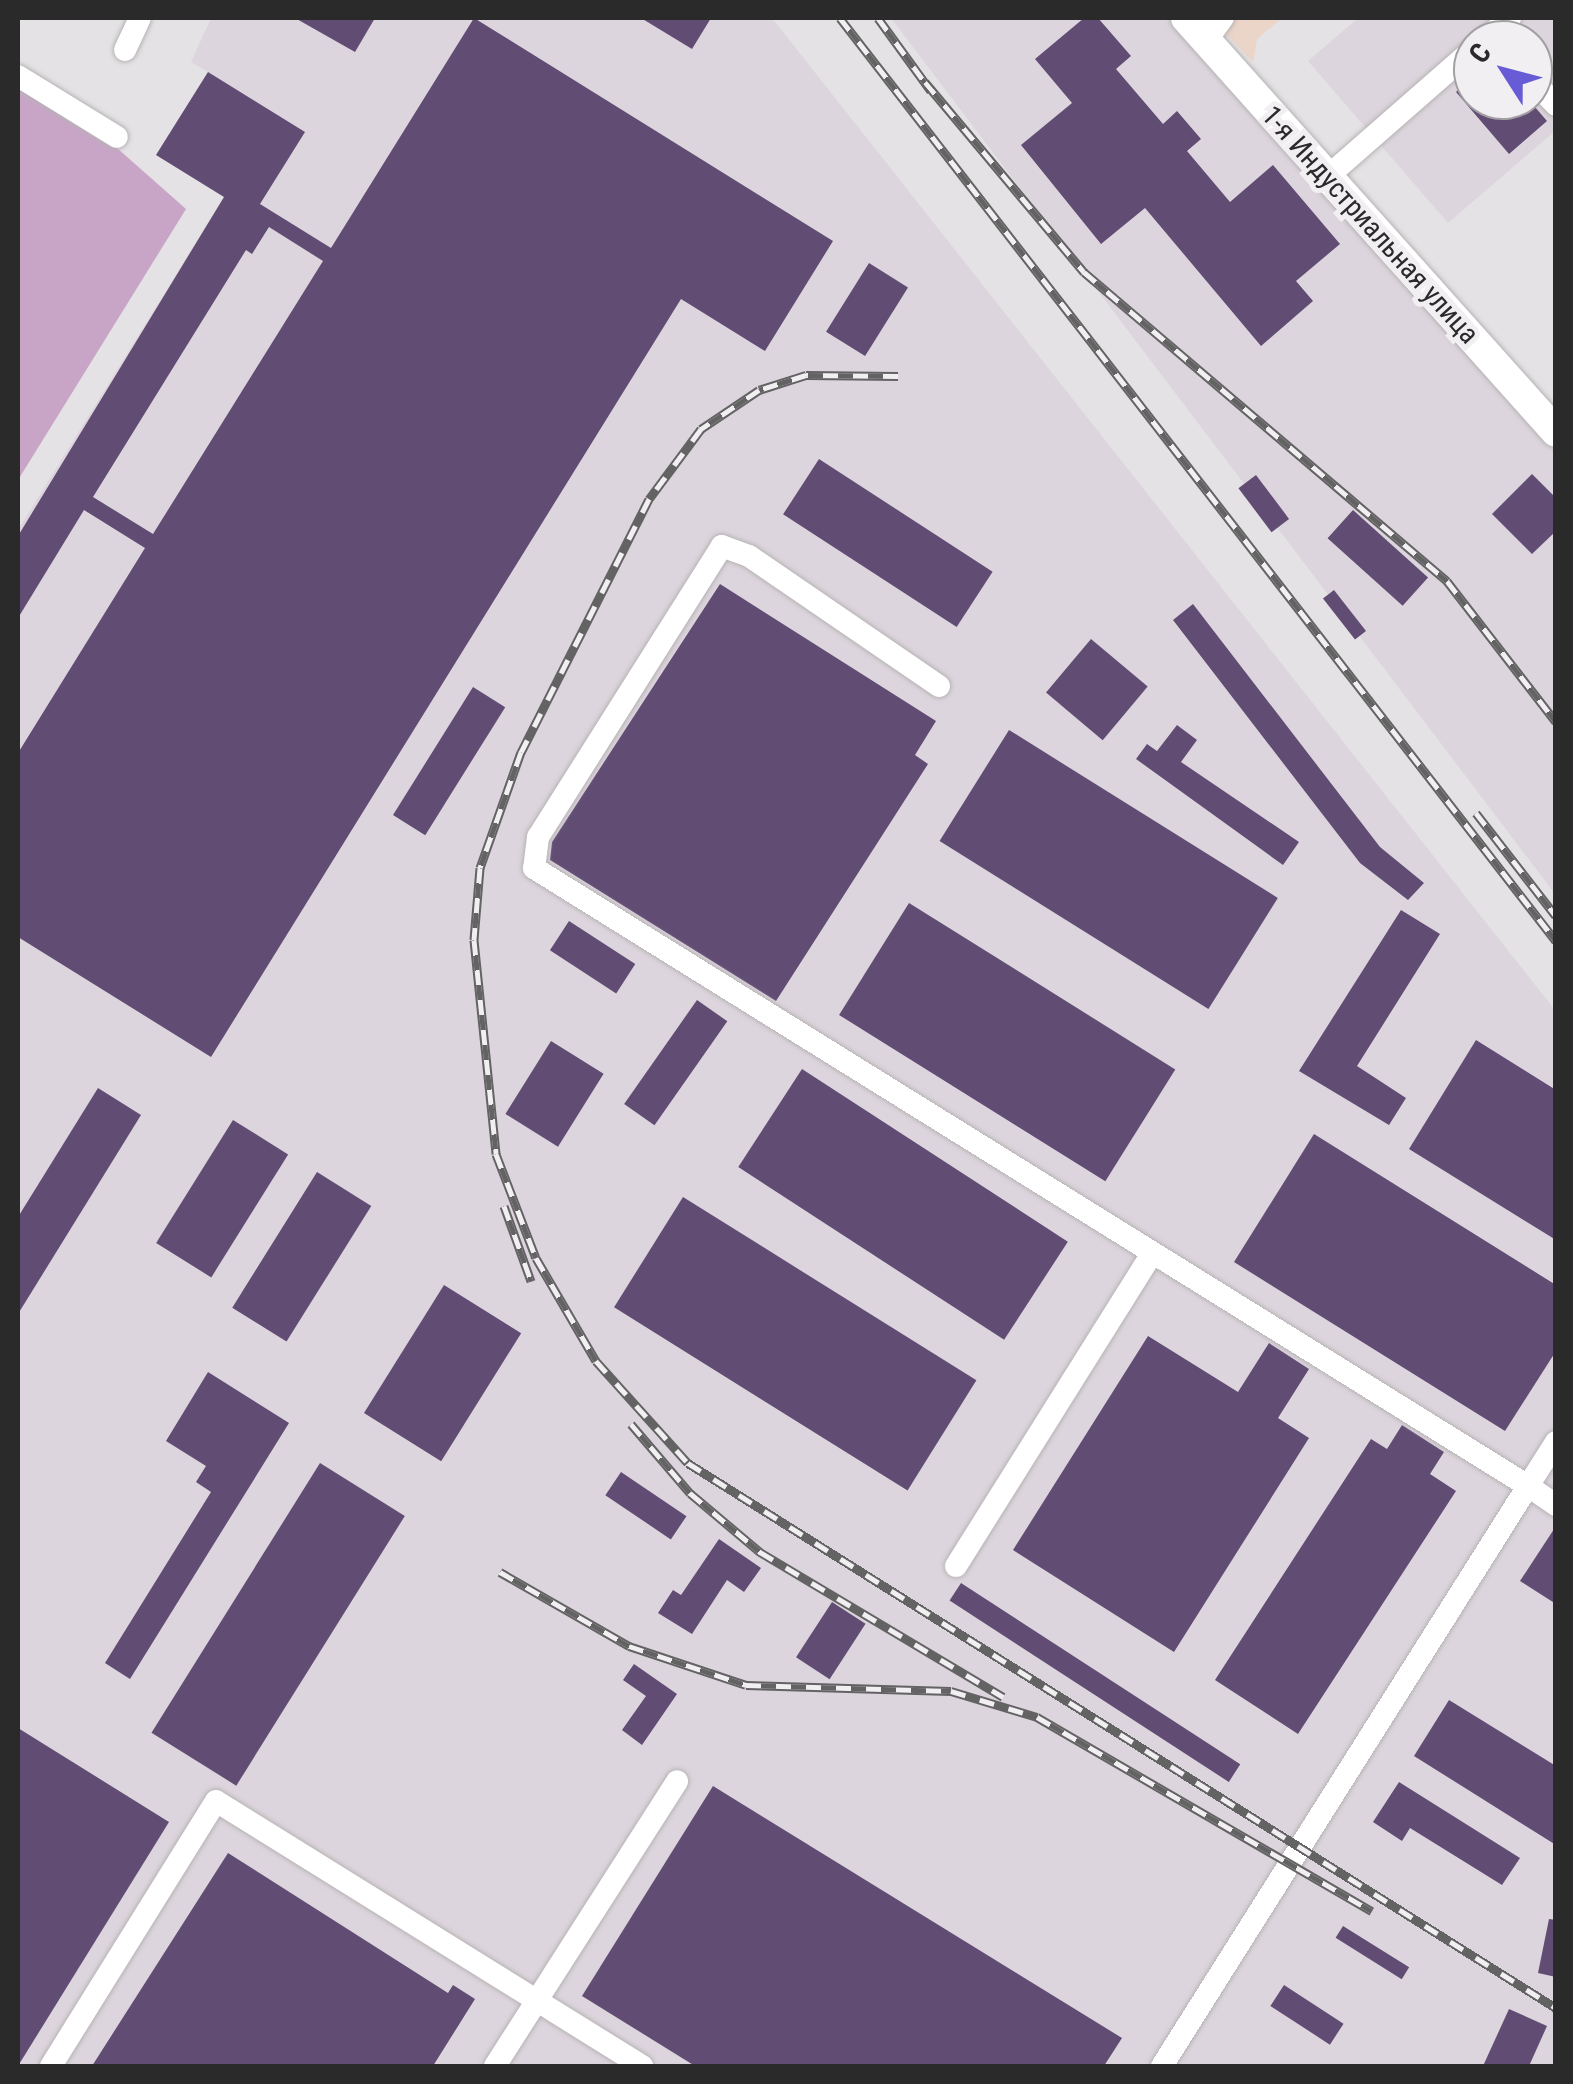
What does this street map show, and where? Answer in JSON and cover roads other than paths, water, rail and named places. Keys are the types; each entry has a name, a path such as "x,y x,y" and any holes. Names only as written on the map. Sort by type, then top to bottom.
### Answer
{"main road":[{"name":"1-я Индустриальная улица","path":"1205,25 1327,177 1556,432"}],"lane":[{"path":"125,50 140,18"},
{"path":"1327,177 1453,67"},
{"path":"18,76 117,137"},
{"path":"939,686 749,556 722,546 538,837 534,868 1556,1505"},
{"path":"956,1566 1152,1253"},
{"path":"1162,2066 1556,1442"},
{"path":"496,2066 676,1781"},
{"path":"51,2066 216,1801 642,2066"}],"railway":[{"path":"840,18 1556,941"},
{"path":"878,18 931,91"},
{"path":"925,82 1084,272 1447,581 1556,722"},
{"path":"898,376 806,375 759,390 701,429 649,499 521,752 480,868 474,940 496,1154 536,1258 596,1361 688,1463 1556,2008"},
{"path":"1476,813 1556,916"},
{"path":"504,1206 531,1281"},
{"path":"631,1424 690,1493 760,1552 1003,1697"},
{"path":"500,1572 629,1646 746,1685 951,1691 1037,1717 1372,1911"}]}
